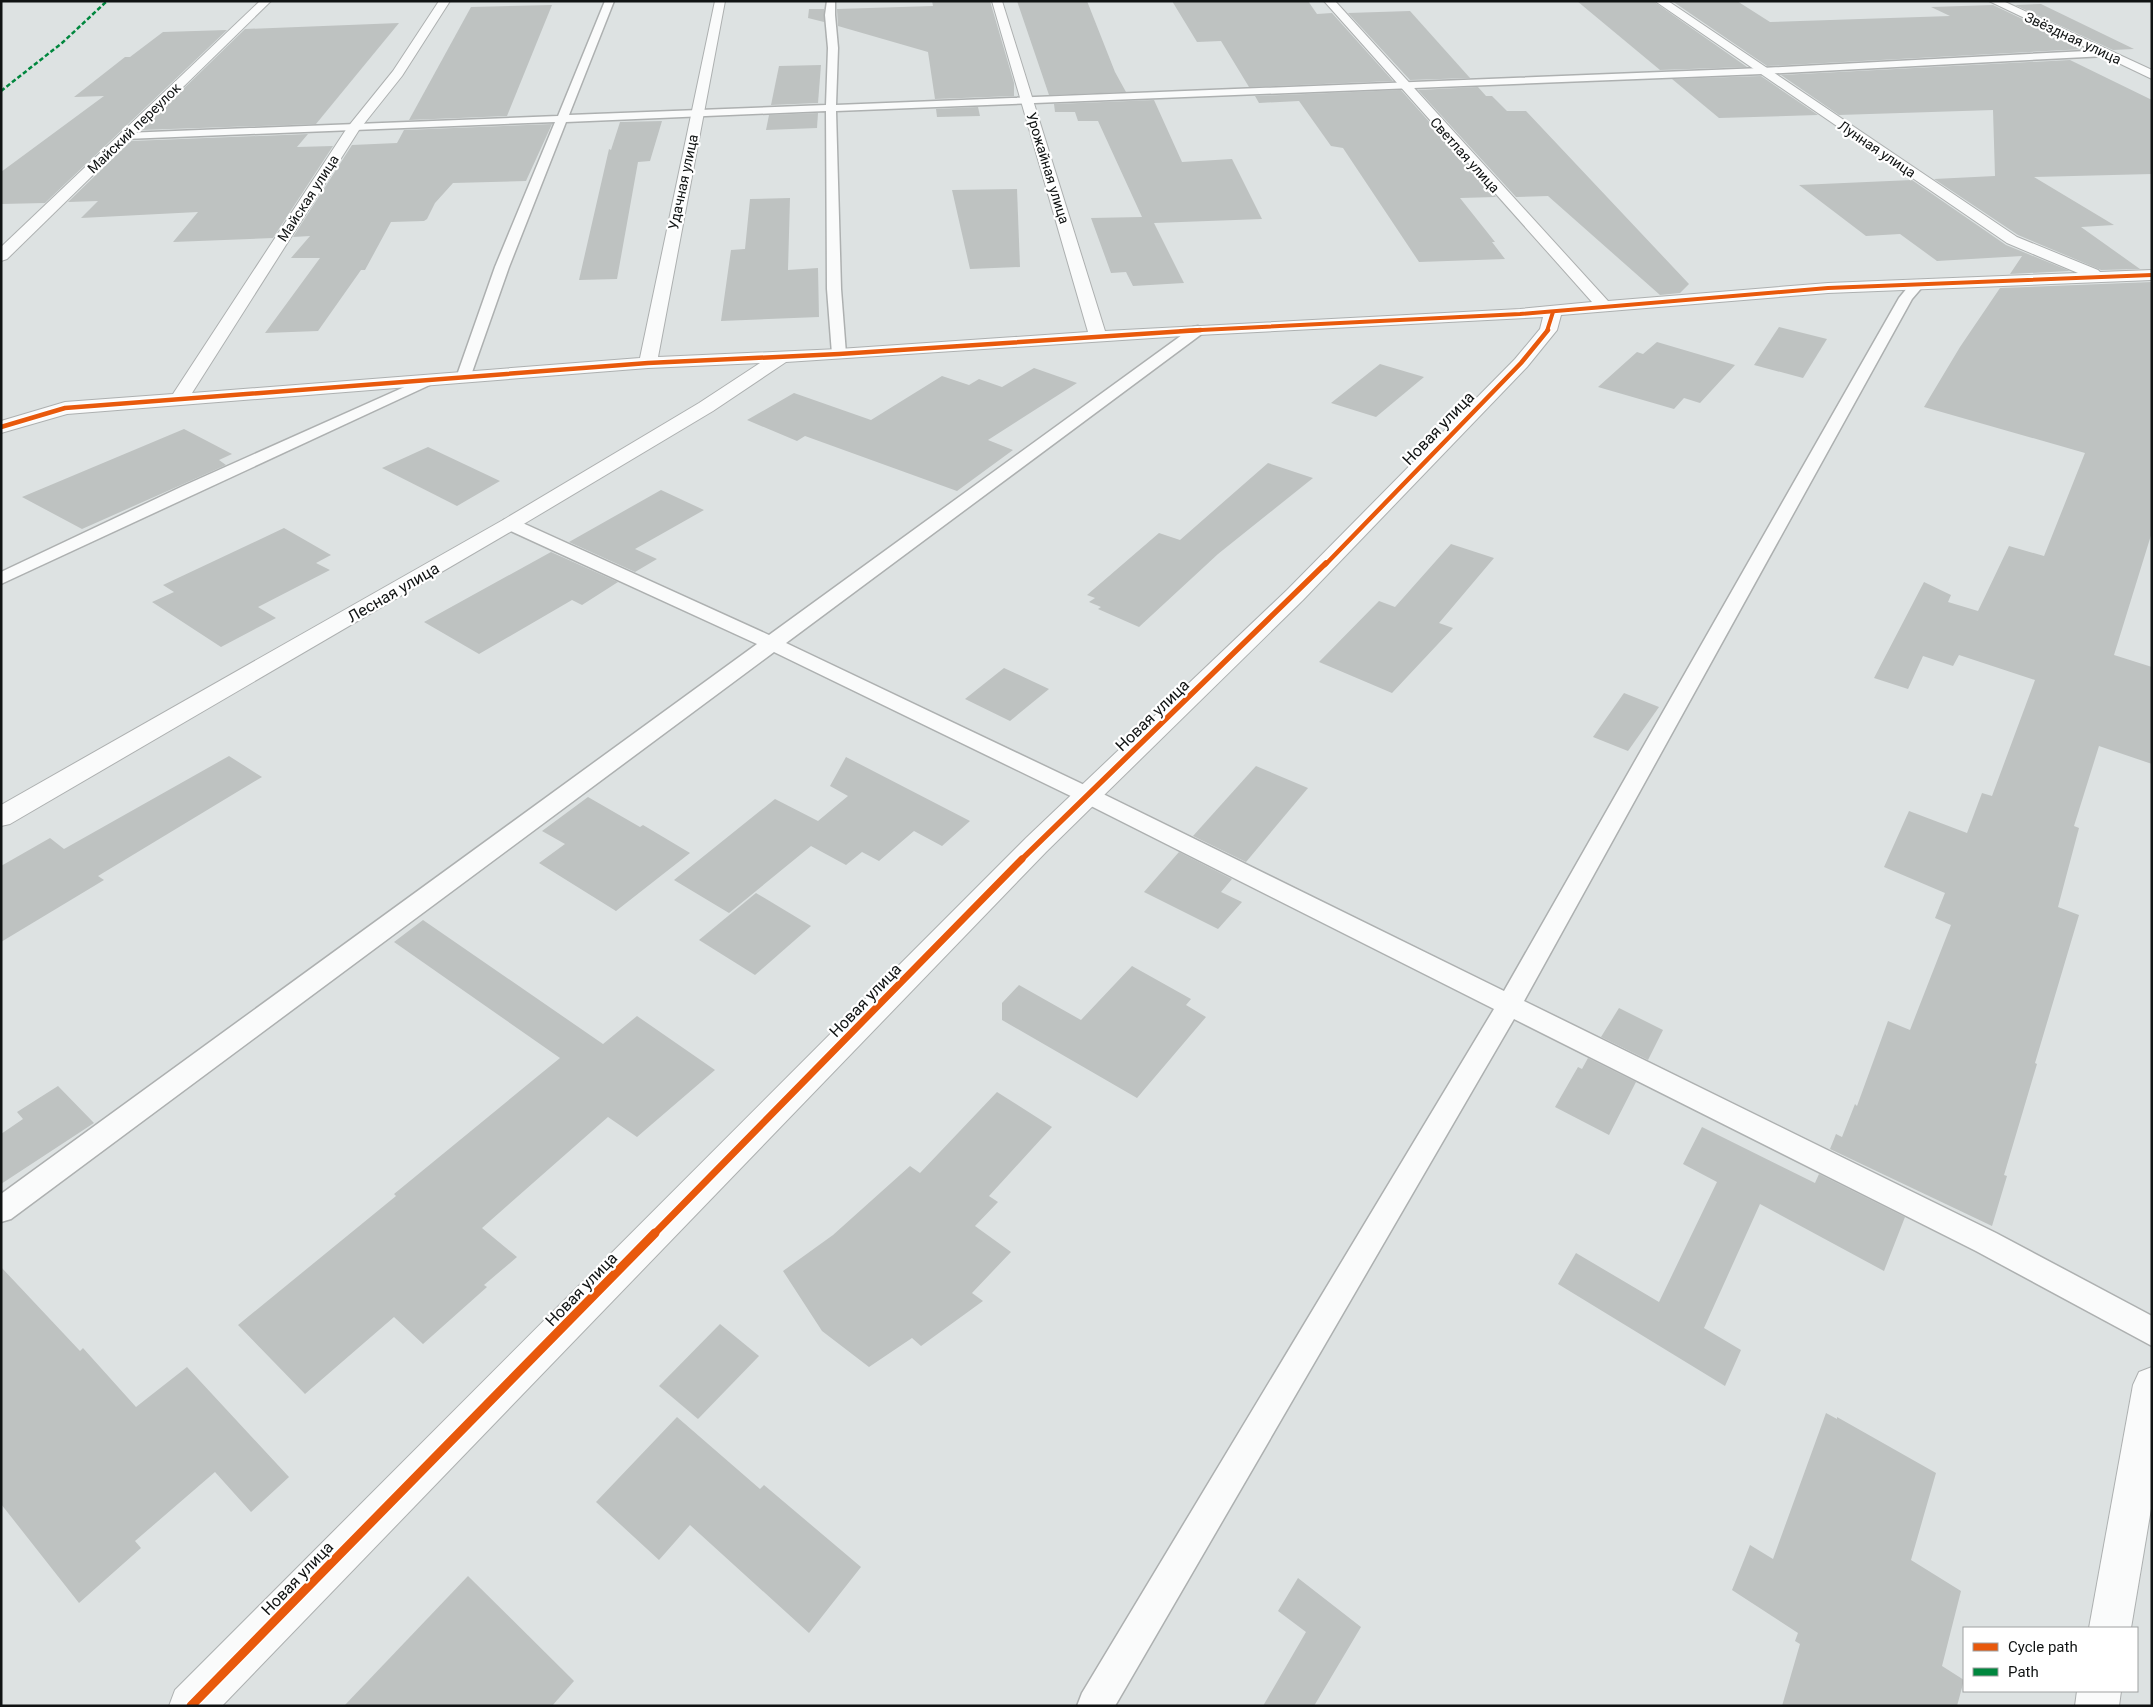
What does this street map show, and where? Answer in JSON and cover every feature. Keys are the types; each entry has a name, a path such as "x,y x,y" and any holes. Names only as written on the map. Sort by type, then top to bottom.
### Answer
{"street":[{"name":"Майский переулок","path":"1,256 266,1"},
{"name":"Майская улица","path":"178,400 354,128 398,74 445,1"},
{"name":"Удачная улица","path":"648,363 674,221 713,47 720,1"},
{"name":"Урожайная улица","path":"997,1 1098,336"},
{"name":"Светлая улица","path":"1329,1 1403,86 1604,306"},
{"name":"Лунная улица","path":"1660,1 2012,240 2076,268 2105,277"},
{"name":"Звёздная улица","path":"1994,1 2152,75"},
{"path":"9,406 65,408 648,363 780,358 1198,330 1553,312 1753,293 2152,275"},
{"name":"Новая улица","path":"191,1706 1029,852 1295,595 1521,363 1548,330 1553,312"},
{"name":"Лесная улица","path":"1,817 510,524 706,407 780,358"},
{"path":"1,427 65,408"},
{"path":"2110,1627 2152,1385"},
{"path":"2097,1706 2099,1692"}],"lane":[{"path":"463,378 502,267 610,1"},
{"path":"831,1 830,15 833,48 831,109 834,289 839,354"},
{"path":"125,136 1762,72 2106,53"},
{"path":"1095,1706 1509,1005 1906,298 1917,285"},
{"path":"1,1210 1198,330"},
{"path":"1,579 197,486 429,380"},
{"path":"510,524 771,644 1089,796 1986,1242 2152,1332"}],"building":[{"path":"932,1 990,1 1014,83 1014,96 935,99 928,52 838,26 837,9 933,6"},
{"path":"1017,1 1087,1 1115,72 1126,92 1049,95"},
{"path":"1172,1 1308,1 1317,14 1332,13 1393,81 1249,87 1221,41 1197,42"},
{"path":"1577,1 1653,1 1747,67 1660,70"},
{"path":"1672,1 1737,1 1770,22 1950,16 1931,7 1993,5 2085,49 1767,66"},
{"path":"2041,4 2134,49 2113,50 2015,5"},
{"path":"552,5 507,116 409,120 471,7"},
{"path":"809,9 824,9 824,22 808,18"},
{"path":"1410,11 1470,78 1410,80 1348,13"},
{"path":"399,23 316,124 141,130 245,29"},
{"path":"227,30 45,203 1,204 1,172 104,96 74,97 125,57 130,57 163,32"},
{"path":"2070,60 2152,100 2152,174 2034,177 2114,225 2081,227 2140,269 2101,270 2018,235 1934,179 1995,176 1993,110 1839,115 1781,75"},
{"path":"821,65 818,103 771,105 779,66"},
{"path":"1761,76 1818,115 1719,118 1672,79"},
{"path":"1478,87 1486,96 1492,96 1507,111 1526,111 1689,284 1680,293 1660,295 1548,196 1516,197 1418,90"},
{"path":"1401,90 1496,197 1460,198 1495,242 1492,242 1505,259 1419,262 1343,148 1331,146 1299,101 1259,103 1255,96"},
{"path":"1154,100 1182,162 1232,159 1262,219 1154,223 1184,283 1133,286 1126,272 1111,273 1091,218 1142,217 1098,121 1078,121 1075,112 1055,112 1054,104"},
{"path":"978,107 980,116 937,117 936,109"},
{"path":"818,113 817,128 766,130 769,115"},
{"path":"662,121 650,161 638,162 617,279 579,280 609,149 611,150 620,122"},
{"path":"552,124 526,181 453,183 435,203 427,219 424,221 391,222 365,270 361,270 318,331 265,333 320,258 291,258 310,236 293,237 352,145 397,143 404,130"},
{"path":"308,134 297,147 333,146 273,238 173,242 198,212 81,218 98,201 68,202 131,141"},
{"path":"1912,180 2006,245 2070,271 2010,274 2022,256 1937,261 1900,234 1866,236 1799,185"},
{"path":"1017,189 1020,267 970,269 952,190"},
{"path":"790,198 788,270 818,268 819,317 721,321 731,250 745,249 750,199"},
{"path":"2152,282 2152,532 2114,655 2152,667 2152,764 2099,746 2074,826 2079,828 2058,907 2079,915 2035,1063 2037,1064 2004,1175 2007,1176 1992,1226 1830,1149 1836,1134 1842,1137 1855,1104 1857,1106 1888,1021 1910,1030 1951,925 1935,918 1945,893 1884,867 1909,811 1967,833 1982,793 1992,796 2035,680 1959,655 1953,666 1923,656 1908,689 1874,678 1924,582 1951,595 1948,602 1978,611 2009,546 2044,556 2085,453 1924,407 1960,347 2000,288"},
{"path":"1779,327 1827,339 1803,378 1754,365"},
{"path":"1657,342 1735,365 1700,403 1684,398 1674,409 1598,387 1637,352 1643,354"},
{"path":"1380,364 1424,377 1376,417 1331,403"},
{"path":"1034,368 1077,383 988,440 1013,450 957,491 805,436 797,441 747,420 794,393 871,420 942,376 969,385 979,379 1002,387"},
{"path":"184,429 232,454 219,460 226,465 82,529 22,497"},
{"path":"428,447 500,481 457,506 382,468"},
{"path":"1268,463 1313,478 1218,554 1139,627 1098,609 1101,607 1089,602 1095,598 1087,595 1159,533 1180,540"},
{"path":"661,490 704,510 635,549 657,559 635,572 569,542"},
{"path":"284,528 331,555 316,563 330,570 258,607 276,618 221,647 152,602 174,592 163,585"},
{"path":"1451,544 1494,558 1439,623 1453,628 1392,693 1319,662 1379,601 1395,607"},
{"path":"551,552 618,582 582,605 572,600 479,654 424,622"},
{"path":"1004,668 1049,689 1010,721 965,699"},
{"path":"1624,693 1659,707 1628,751 1593,737"},
{"path":"229,756 262,777 98,876 104,880 1,942 1,866 50,838 64,849"},
{"path":"846,757 970,821 942,846 914,831 879,861 862,852 846,865 811,846 729,913 674,880 775,799 818,821 848,796 830,786"},
{"path":"1256,766 1308,788 1246,862 1193,836"},
{"path":"588,797 640,827 643,825 690,853 616,911 539,863 565,844 542,831"},
{"path":"1179,852 1232,879 1221,892 1242,902 1218,929 1144,892"},
{"path":"756,893 811,926 755,975 699,940"},
{"path":"423,920 603,1044 637,1016 715,1070 637,1137 608,1117 482,1228 517,1257 484,1285 487,1287 423,1344 394,1317 305,1394 238,1325 396,1196 394,1194 560,1058 394,942"},
{"path":"1132,966 1191,999 1186,1005 1206,1017 1137,1098 1002,1020 1002,1003 1019,985 1081,1020"},
{"path":"1619,1008 1663,1030 1648,1060 1601,1037"},
{"path":"1588,1058 1636,1082 1609,1135 1555,1107 1578,1067 1582,1069"},
{"path":"58,1086 94,1123 1,1184 1,1134 23,1119 17,1112"},
{"path":"997,1092 1052,1127 989,1196 998,1202 975,1226 1011,1252 972,1293 983,1301 921,1346 912,1338 869,1367 822,1331 783,1271 833,1235 910,1166 920,1173"},
{"path":"1702,1127 1815,1183 1819,1174 1905,1217 1884,1271 1760,1204 1704,1328 1741,1350 1725,1386 1558,1284 1576,1253 1659,1302 1717,1182 1683,1164"},
{"path":"1,1267 80,1351 83,1348 136,1407 187,1367 289,1477 251,1512 215,1472 135,1541 141,1548 79,1603 1,1504"},
{"path":"720,1324 759,1356 698,1419 659,1386"},
{"path":"1826,1413 1837,1419 1837,1417 1936,1473 1911,1560 1961,1591 1942,1666 1963,1679 1957,1706 1782,1706 1800,1644 1795,1641 1798,1633 1732,1590 1750,1545 1773,1559"},
{"path":"677,1417 760,1489 764,1485 861,1567 809,1633 690,1525 659,1560 596,1502"},
{"path":"468,1576 574,1681 552,1706 344,1706"},
{"path":"1298,1578 1361,1627 1314,1706 1263,1706 1306,1632 1278,1611"}],"marked path":[{"path":"1,91 62,43 107,1"}],"cycle path":[{"path":"1,427 65,408 648,363 839,354 1198,330 1520,314 1828,288 2152,275"},
{"path":"191,1706 1036,845 1295,595 1521,363 1548,330 1553,312"}]}
